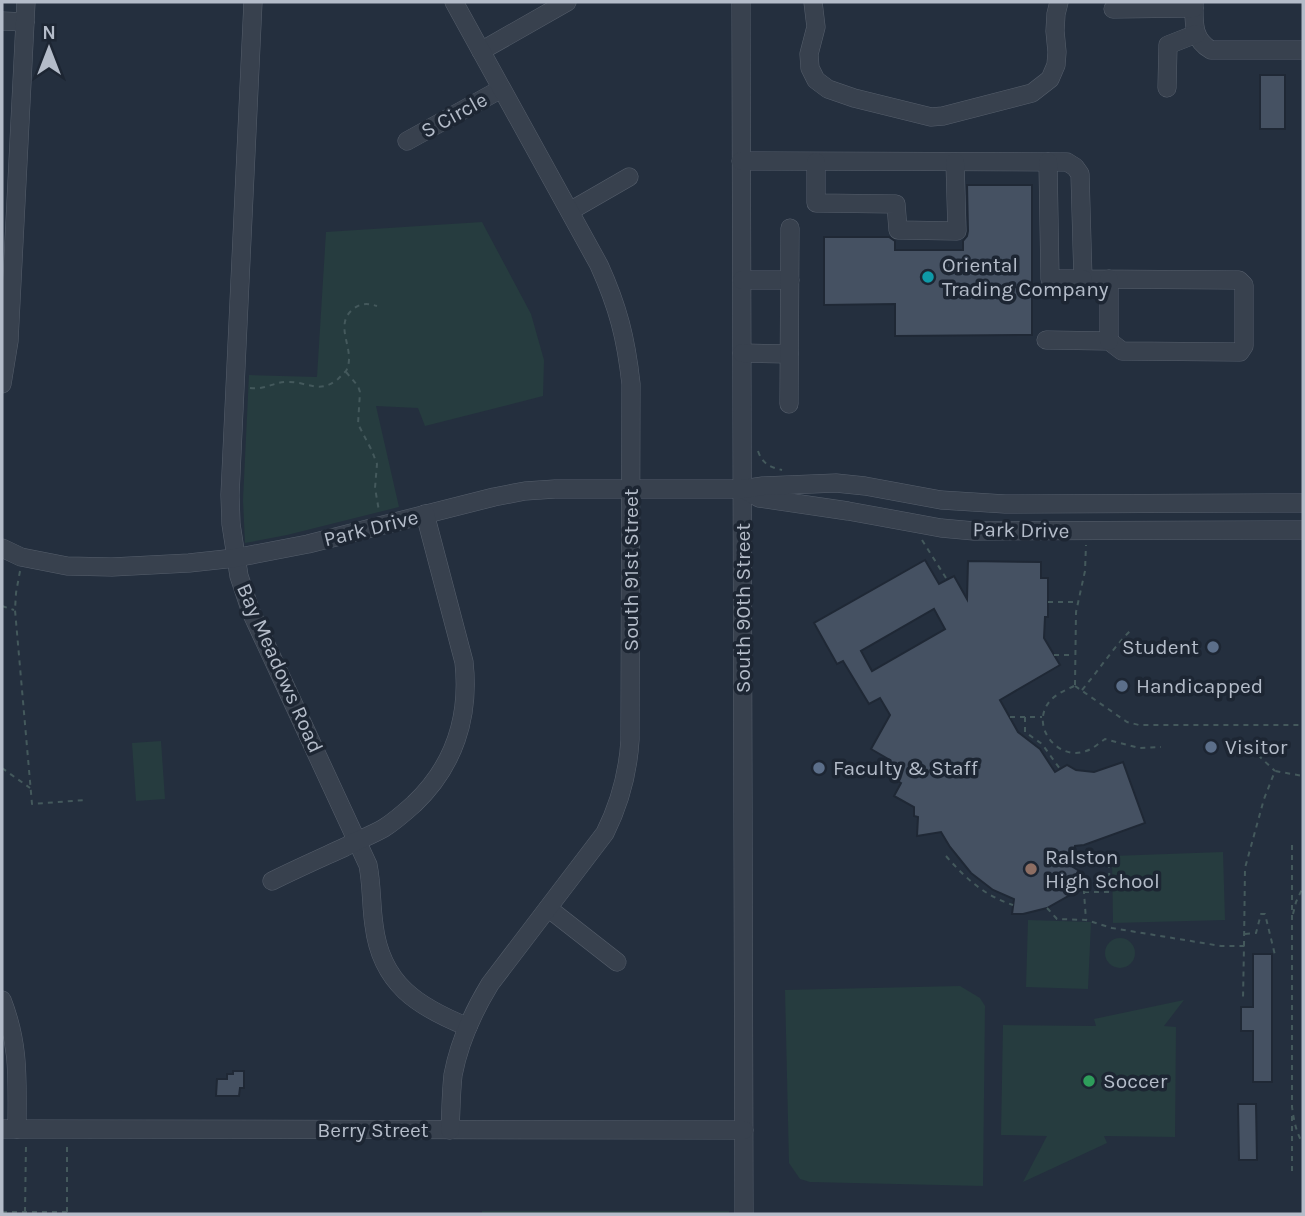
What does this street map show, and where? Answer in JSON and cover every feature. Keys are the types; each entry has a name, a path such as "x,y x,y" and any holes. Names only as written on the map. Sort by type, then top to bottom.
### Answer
{"street":[{"path":"2,384 9,341 26,2"},
{"name":"Bay Meadows Road","path":"253,2 230,495 235,558 251,612 368,865 377,942 391,974 421,1005 468,1027"},
{"name":"South 91st Street","path":"450,1130 454,1073 461,1044 480,1000 604,833 618,805 626,775 630,740 631,489 631,384 627,347 611,291 570,211 454,2"},
{"path":"481,51 567,2"},
{"name":"South 90th Street","path":"741,2 744,1214"},
{"path":"813,2 816,27 808,54 810,68 816,80 828,89 854,98 931,117 1032,93 1050,79 1056,65 1056,13 1059,2"},
{"path":"1113,9 1194,5 1196,34 1211,50 1303,50"},
{"path":"2,22 25,22"},
{"path":"1167,88 1168,45 1196,34"},
{"name":"S Circle","path":"407,141 502,89"},
{"path":"741,161 1067,163 1075,167 1080,174 1083,279"},
{"path":"816,162 816,202 897,204 898,230 957,231 955,162"},
{"path":"1046,340 1109,341 1122,351 1240,352 1244,346 1244,285 1239,280 1050,279 1048,163"},
{"path":"570,211 628,177"},
{"path":"789,404 790,228"},
{"path":"1109,279 1109,341"},
{"path":"742,280 790,280"},
{"path":"742,353 789,354"},
{"name":"Park Drive","path":"2,548 21,557 67,566 112,567 189,563 235,558 308,544 494,497 555,489 743,489 836,484 865,486 941,500 1005,504 1303,503"},
{"name":"Park Drive","path":"743,489 759,498 974,531 1303,530"},
{"path":"272,881 385,828 397,819 438,778 457,741 466,691 464,662 425,514"},
{"path":"548,908 617,962"},
{"path":"2,1000 15,1044 15,1133"},
{"name":"Berry Street","path":"15,1133 744,1130"}],"path":[{"path":"245,388 262,389 286,382 314,388 331,384 345,372 349,354 344,320 348,313 362,304 377,306"},
{"path":"345,372 360,392 358,424 377,464 375,488 380,513"},
{"path":"763,462 782,470"},
{"path":"918,533 946,579"},
{"path":"1075,686 1077,602 1086,571 1086,539"},
{"path":"20,570 15,610 32,804 85,800"},
{"path":"1048,601 1077,602"},
{"path":"2,606 15,610"},
{"path":"1082,691 1131,630"},
{"path":"1054,655 1075,655"},
{"path":"1075,686 1127,722 1139,725 1303,725"},
{"path":"1075,686 1052,698 1045,707 1043,727 1052,743 1060,749 1079,753 1105,739 1139,748 1161,747"},
{"path":"1010,717 1043,717"},
{"path":"1025,717 1025,732 1042,744 1060,769"},
{"path":"1258,755 1275,771 1303,776"},
{"path":"2,768 31,789"},
{"path":"1243,999 1245,868 1264,799 1275,771"},
{"path":"1292,845 1292,1175"},
{"path":"1084,892 1111,892 1108,848"},
{"path":"946,856 975,886 1013,905"},
{"path":"1083,879 1086,919"},
{"path":"1292,922 1296,902 1303,887"},
{"path":"1047,908 1057,919 1086,919 1103,926 1125,930 1221,946 1244,946"},
{"path":"1244,934 1256,933 1261,914 1265,914 1275,956"},
{"path":"1292,1108 1303,1144"},
{"path":"15,1133 25,1212"},
{"path":"2,1212 67,1213 67,1142"}],"green space":[{"path":"482,222 531,314 544,360 543,396 425,426 418,408 376,406 399,507 245,543 243,500 249,375 317,377 326,232"},
{"path":"161,741 165,799 136,801 132,743"},
{"path":"1223,852 1225,920 1113,923 1112,856"},
{"path":"1028,920 1091,922 1088,989 1026,987"},
{"path":"1120,938 1131,942 1135,953 1131,964 1120,968 1109,964 1105,953 1109,942"},
{"path":"960,986 980,998 985,1006 983,1186 810,1182 800,1179 789,1163 785,990"},
{"name":"Soccer","path":"1184,1000 1164,1026 1176,1027 1175,1137 1104,1136 1107,1143 1023,1182 1047,1136 1001,1135 1003,1025 1096,1026 1094,1019"},
{"path":"482,1211 729,1211 729,1214 482,1214"}],"building":[{"path":"1260,75 1285,75 1285,129 1260,129"},
{"name":"Oriental Trading Company","path":"967,185 1032,185 1032,335 895,336 895,304 824,305 824,237 889,237 895,241 895,250 963,250 963,241 968,231"},
{"name":"Ralston High School","path":"925,560 939,584 954,576 967,599 968,561 1041,562 1041,578 1048,578 1048,617 1045,617 1044,638 1060,665 1000,700 1018,732 1040,749 1055,772 1067,765 1076,770 1094,772 1123,762 1145,823 1075,846 1073,867 1084,874 1070,895 1047,908 1012,914 1014,899 993,890 971,873 941,832 917,836 918,817 914,816 914,807 894,796 901,783 883,772 890,760 871,749 890,715 880,698 869,704 843,661 837,664 814,623","holes":["934,609 945,629 872,671 861,651"]},
{"path":"1253,954 1272,954 1272,1082 1253,1082 1253,1031 1241,1031 1241,1007 1253,1007"},
{"path":"233,1071 244,1071 244,1088 240,1088 239,1096 216,1096 217,1079 227,1079 227,1074 233,1074"},
{"path":"1238,1104 1256,1104 1257,1160 1239,1160"}],"place":[{"name":"Oriental Trading Company","path":"928,277"},
{"name":"Student","path":"1213,647"},
{"name":"Handicapped","path":"1122,686"},
{"name":"Visitor","path":"1211,747"},
{"name":"Faculty & Staff","path":"819,768"},
{"name":"Ralston High School","path":"1031,869"},
{"name":"Soccer","path":"1089,1081"}]}
